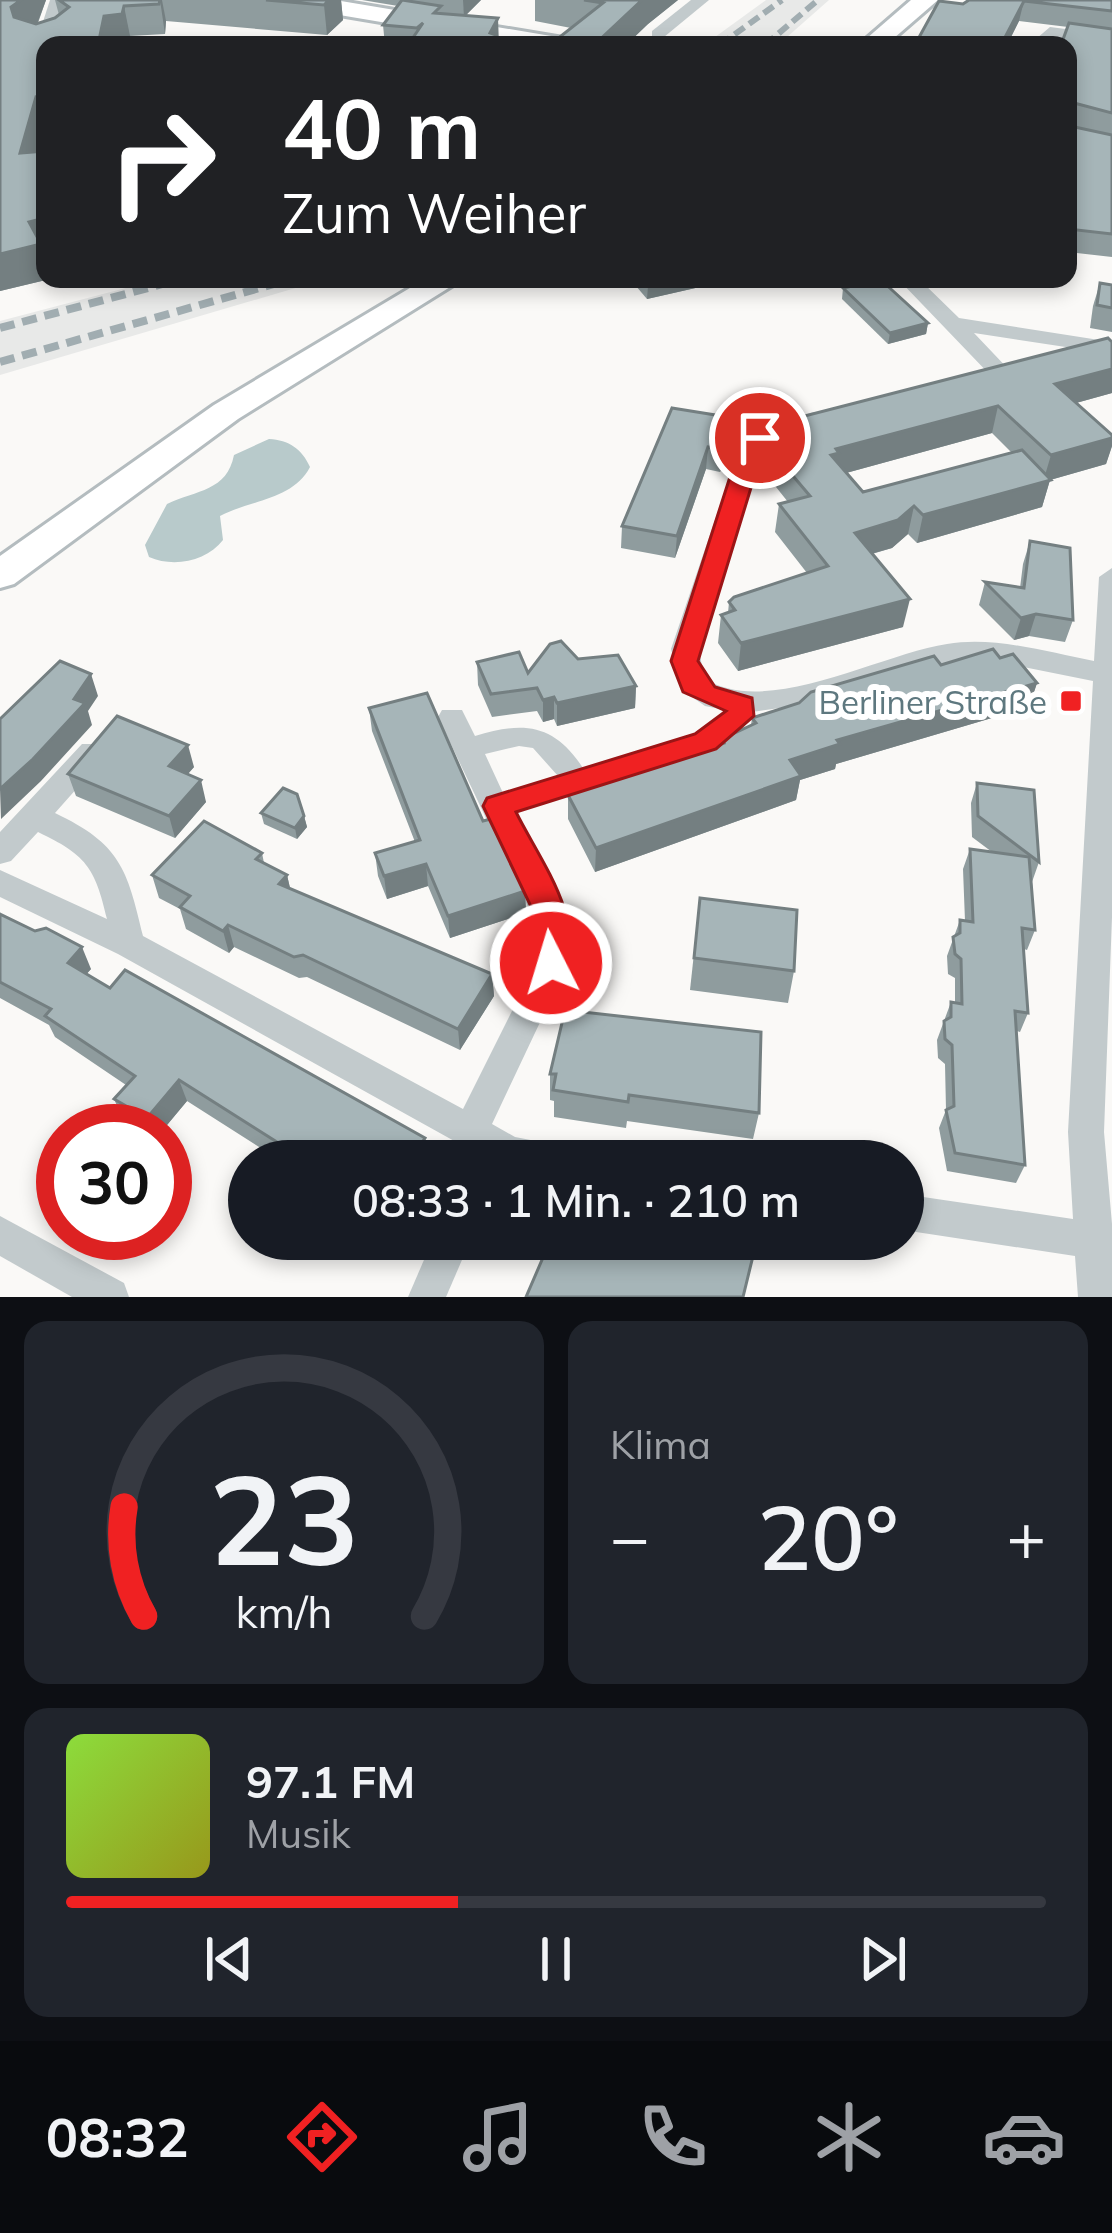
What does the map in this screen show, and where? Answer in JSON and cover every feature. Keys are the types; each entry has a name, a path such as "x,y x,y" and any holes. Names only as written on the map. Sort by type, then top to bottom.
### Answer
{"main road":[{"path":"292,0 361,4 518,36"},
{"path":"882,36 926,0"},
{"path":"0,575 226,412 432,288"}],"street":[{"path":"42,36 58,0"},
{"path":"658,34 701,0"},
{"path":"1046,36 1050,32 1111,38"},
{"path":"917,288 1011,370 1109,348"},
{"path":"955,324 1109,348"},
{"path":"842,412 768,434 749,455 684,661 686,674 705,694 742,705 778,701 916,658 958,652 1105,674"},
{"path":"1097,1297 1102,1241 1086,1132 1112,578"},
{"path":"498,806 705,742 731,726 742,705"},
{"path":"452,717 551,915 556,949 470,1133"},
{"path":"467,749 508,736 536,735 556,747 577,782"},
{"path":"0,852 106,736"},
{"path":"34,816 101,851 129,944"},
{"path":"0,883 129,944 480,1140"},
{"path":"924,1215 1102,1241"},
{"path":"0,1235 110,1297"},
{"path":"427,1297 443,1260"}],"shaded area":[{"path":"766,0 829,0 788,36 716,36"},
{"path":"126,288 295,288 0,375 0,321"},
{"path":"269,439 289,444 303,455 310,467 302,478 282,493 220,516 223,540 199,558 179,562 149,557 145,545 167,504 218,483 234,455"}],"building":[{"path":"0,0 21,0 11,7 14,17 36,24 69,7 59,0 160,0 159,4 124,6 122,14 104,16 100,36 36,36 36,97 20,153 36,152 36,220 29,222 36,245 0,254"},
{"path":"266,0 329,0 324,5"},
{"path":"402,0 441,6 434,13 498,18 490,33 496,36 414,36 423,23 417,28 383,25"},
{"path":"584,0 642,0 604,36 561,36 603,3"},
{"path":"969,0 1112,0 1112,11 1024,1 1006,36 920,36 939,1 963,4"},
{"path":"1069,23 1112,29 1112,113 1077,104 1077,36 1064,36"},
{"path":"1077,128 1112,135 1112,234 1077,230"},
{"path":"1100,283 1112,285 1112,308 1097,305"},
{"path":"843,288 890,288 928,323 890,333"},
{"path":"1108,338 1112,369 1055,384 1112,438 1051,455 998,406 836,449 839,453 831,455 863,492 1022,450 1051,480 923,515 914,506 898,520 855,533 910,599 741,643 721,615 735,610 729,602 734,597 828,566 779,504 810,496 771,450 785,421"},
{"path":"672,408 734,418 722,449 708,447 677,536 622,526"},
{"path":"1030,541 1070,548 1073,620 1036,614 1021,618 985,582 1024,588"},
{"path":"561,641 578,659 618,655 636,686 557,703 554,697 543,700 537,688 491,694 477,662 519,652 528,673 550,644"},
{"path":"993,649 1000,658 1013,654 1037,683 837,740 840,744 790,760 801,776 596,848 568,795 724,743 722,739 756,723 752,718 799,703 811,692 934,656 941,665"},
{"path":"60,661 91,674 74,699 85,703 0,789 0,719"},
{"path":"427,693 483,821 491,819 525,891 448,916 426,864 384,876 375,853 420,840 369,708"},
{"path":"117,716 188,745 169,766 201,780 169,816 68,774"},
{"path":"977,783 1034,790 1039,862 978,816"},
{"path":"283,788 297,794 304,816 295,828 261,813"},
{"path":"204,821 262,853 256,859 287,875 279,884 492,974 458,1029 303,955 294,957 228,925 223,931 180,907 190,896 152,875"},
{"path":"970,849 1029,857 1035,930 1022,928 1028,1013 1015,1011 1025,1165 955,1153 946,1110 954,1106 952,1045 945,1039 944,1021 951,1017 951,1002 962,1004 961,959 955,954 953,937 960,933 960,920 973,922"},
{"path":"700,898 797,910 794,971 694,958"},
{"path":"0,914 35,931 46,928 82,947 68,963 110,988 125,970 425,1138 274,1140 179,1080 159,1104 123,1104 114,1099 135,1076 45,1016 51,1009 0,982"},
{"path":"565,1010 761,1032 759,1113 629,1095 628,1102 553,1090 556,1074 550,1074"},
{"path":"542,1260 752,1260 743,1297 526,1297"}],"railway":[{"path":"732,36 782,0"},
{"path":"776,36 818,0"},
{"path":"0,328 148,288"},
{"path":"0,362 259,288"}],"place":[{"name":"Berliner Straße","path":"1071,701"}],"route":[{"path":"551,963 556,949 551,915 498,806 705,742 740,716 742,705 722,701 693,685 684,661 749,455 760,438"}]}
